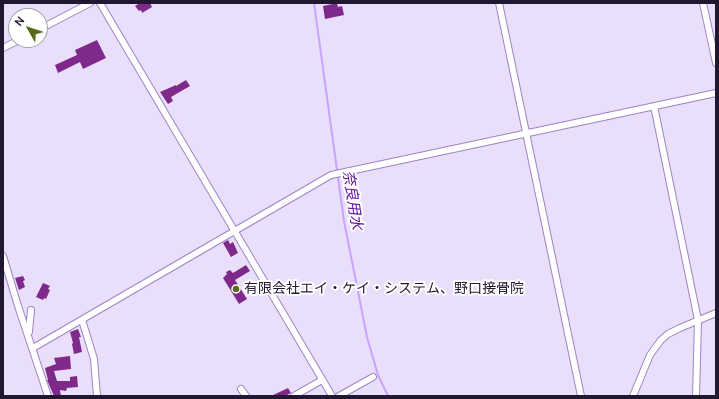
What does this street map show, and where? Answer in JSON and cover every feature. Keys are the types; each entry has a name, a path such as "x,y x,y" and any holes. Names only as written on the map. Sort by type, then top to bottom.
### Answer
{"street":[{"path":"48,25 90,3"},
{"path":"100,3 332,396"},
{"path":"499,3 581,396"},
{"path":"703,3 716,63"},
{"path":"33,348 331,175 716,94"},
{"path":"654,106 698,320 696,396"},
{"path":"3,256 48,396"},
{"path":"29,336 31,310"},
{"path":"633,396 654,347 668,334 716,313"},
{"path":"82,320 94,359 97,396"},
{"path":"340,396 373,377"},
{"path":"294,396 322,380"},
{"path":"241,389 246,396"}],"building":[{"path":"140,3 150,3 152,7 142,13 141,10 139,11 135,6"},
{"path":"337,3 338,7 342,6 344,15 325,19 323,6"},
{"path":"97,40 106,58 83,69 80,62 58,73 55,65 77,55 75,50"},
{"path":"186,80 190,86 171,97 173,101 168,104 160,92 176,86"},
{"path":"228,240 230,244 233,242 238,253 231,257 223,243"},
{"name":"有限会社エイ・ケイ・システム、野口接骨院","path":"246,265 250,271 235,280 247,299 239,304 223,278 227,274 226,272 230,270 233,273"},
{"path":"23,276 25,280 23,281 25,287 19,290 15,278"},
{"path":"43,283 50,286 48,289 50,290 46,299 44,298 43,300 36,297"},
{"path":"78,329 81,337 79,337 82,352 74,354 70,332"},
{"path":"70,356 71,369 54,371 57,381 70,381 70,377 77,376 78,387 67,388 66,391 60,390 61,396 54,396 47,380 45,368 56,364 54,358"},
{"path":"288,388 291,393 285,396 271,396"}],"waterway":[{"name":"奈良用水","path":"314,3 344,221 367,337 378,375 388,396"}],"place":[{"name":"有限会社エイ・ケイ・システム、野口接骨院","path":"236,289"}]}
